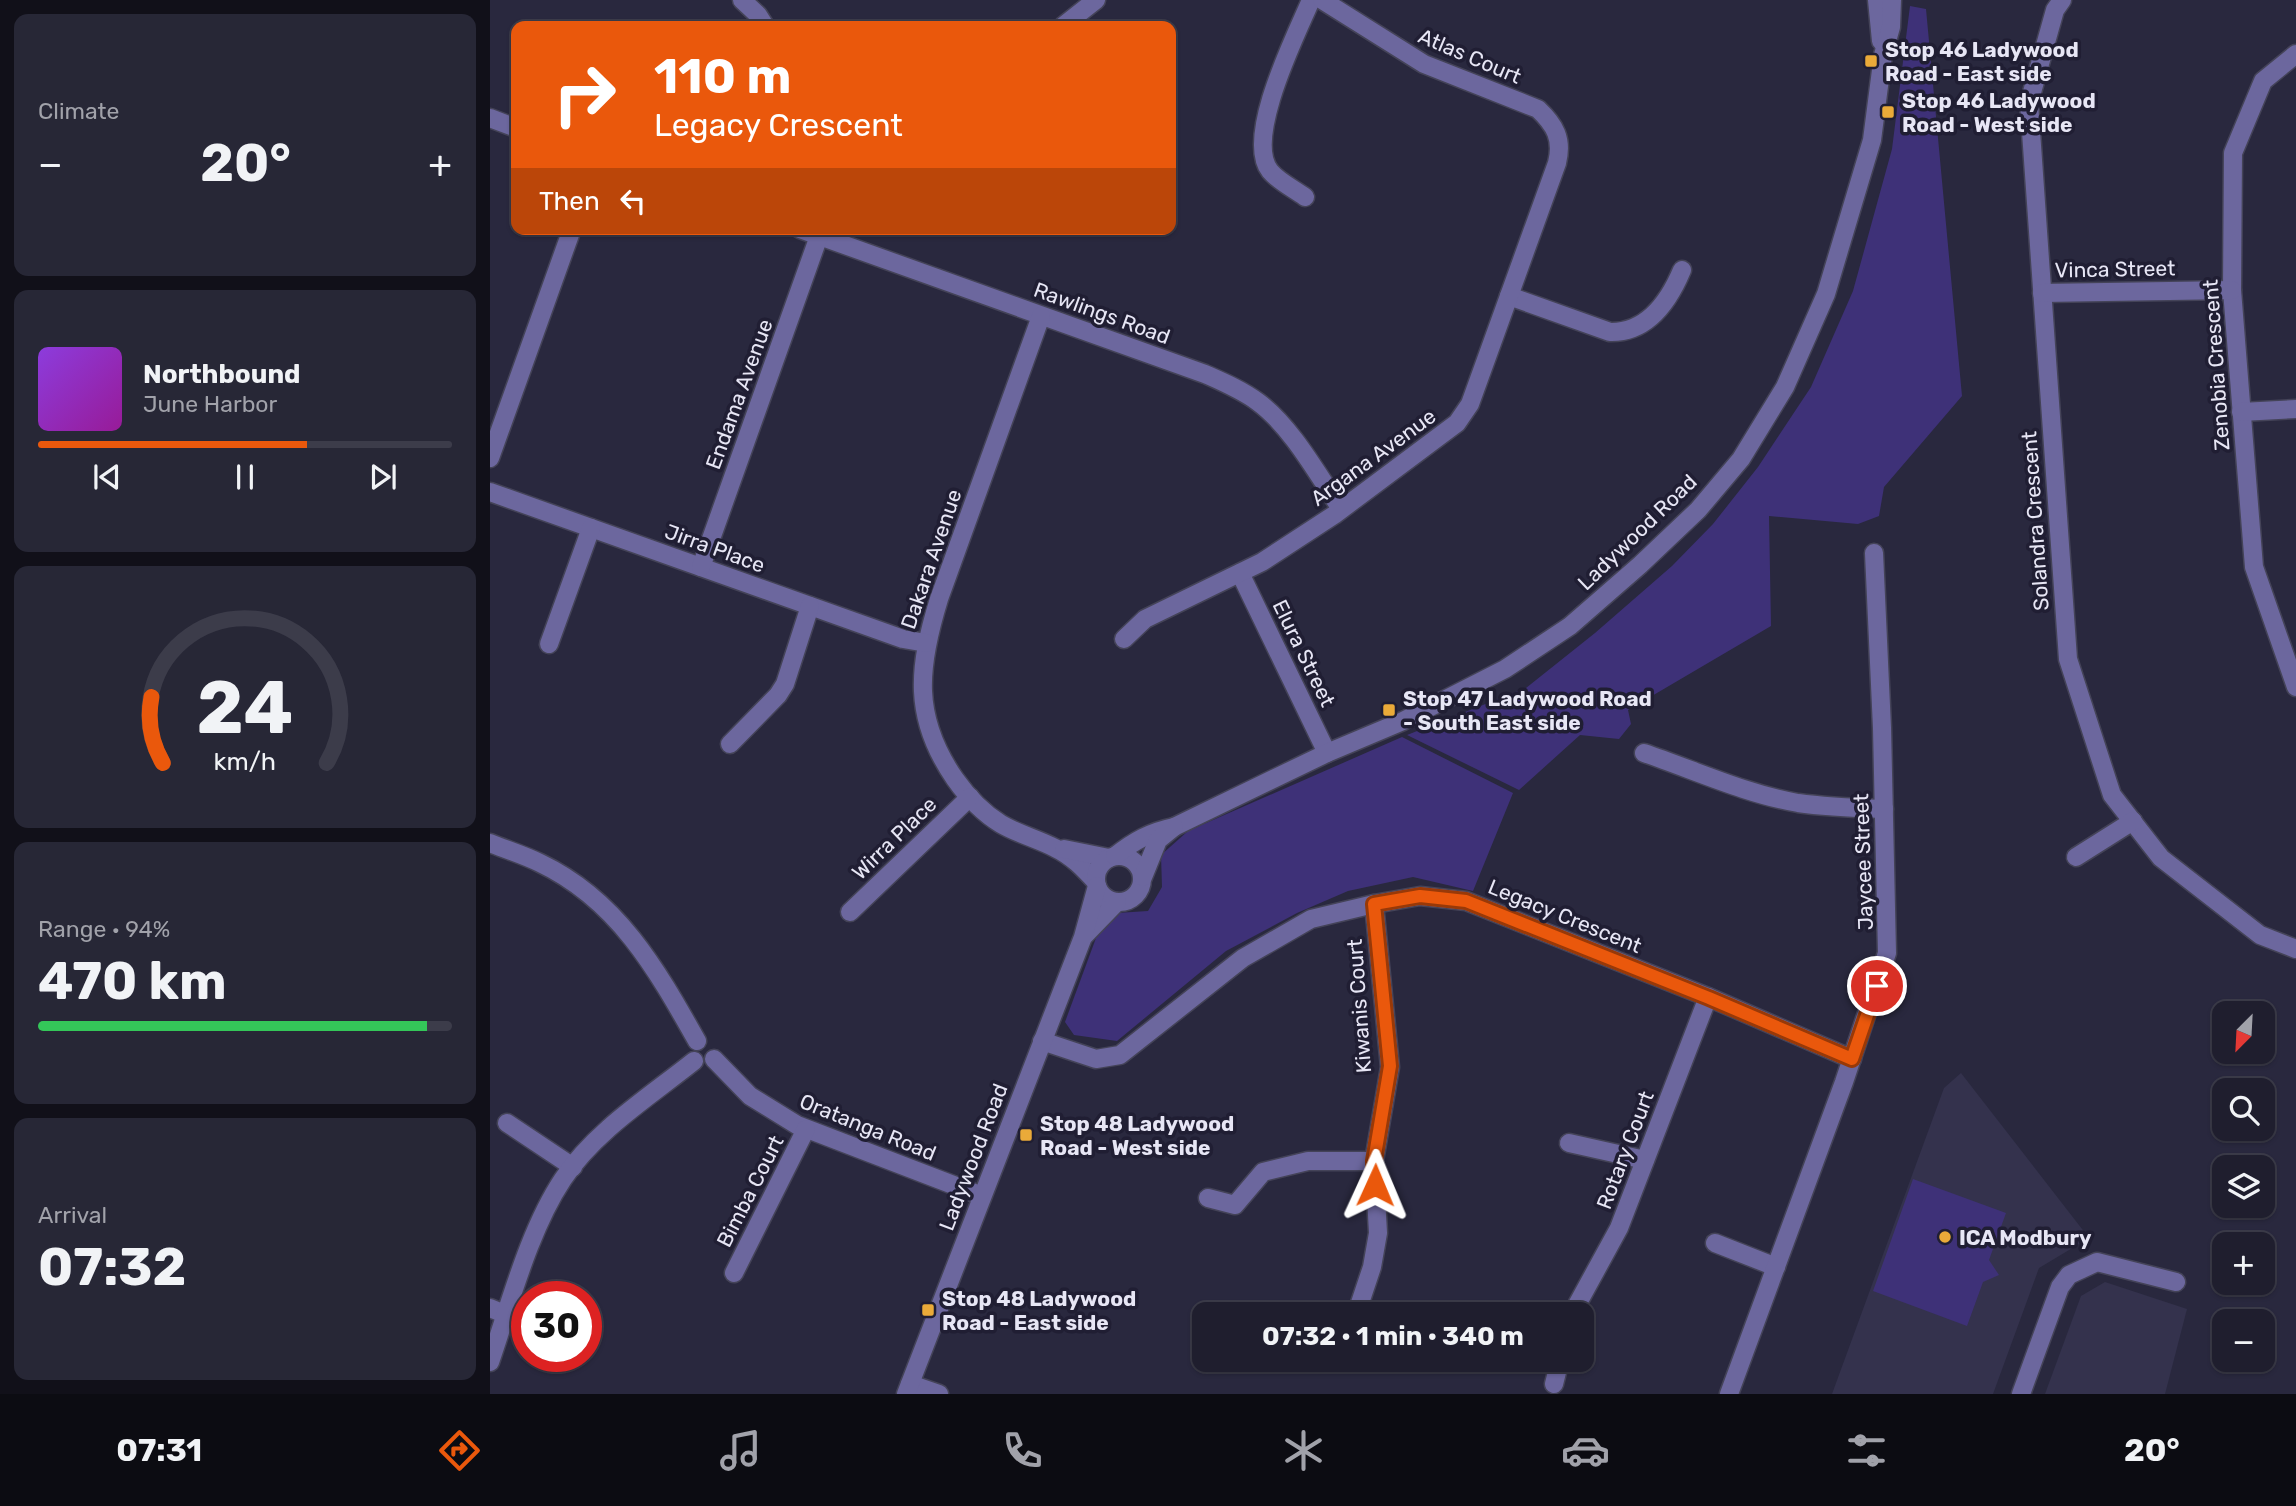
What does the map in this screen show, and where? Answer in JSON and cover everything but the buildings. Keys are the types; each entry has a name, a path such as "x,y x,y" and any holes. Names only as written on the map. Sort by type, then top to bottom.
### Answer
{"street":[{"path":"742,0 762,21"},
{"path":"1069,21 1096,0"},
{"path":"1305,197 1270,172 1264,162 1262,143 1264,121 1311,0"},
{"name":"Atlas Court","path":"1322,0 1424,64 1538,109 1552,122 1558,136"},
{"name":"Ladywood Road","path":"1877,0 1883,55"},
{"name":"Ladywood Road","path":"1143,877 1158,840 1174,827 1327,753 1403,721 1505,669 1570,626 1698,510 1741,459 1785,387 1826,294 1872,140 1883,55 1891,27 1892,0"},
{"name":"Solandra Crescent","path":"2062,0 2055,10 2029,103 2068,659 2112,795 2161,858 2260,935 2296,949"},
{"name":"Zenobia Crescent","path":"2296,54 2263,81 2234,153 2232,290 2254,567 2296,687"},
{"path":"490,118 511,126"},
{"name":"Argana Avenue","path":"1124,639 1144,619 1262,562 1341,509 1457,423 1470,404 1557,163 1560,149 1558,136"},
{"path":"490,458 570,235"},
{"name":"Rawlings Road","path":"819,236 1205,374 1239,389 1270,412 1291,437 1341,509"},
{"name":"Endama Avenue","path":"701,567 819,236"},
{"path":"1509,296 1610,332 1625,333 1644,322 1672,295 1682,270"},
{"name":"Vinca Street","path":"2042,293 2232,290"},
{"name":"Dakara Avenue","path":"1041,316 939,600 926,643 922,687 927,723 944,763 970,797 1000,824 1057,848 1078,863 1096,884"},
{"path":"2242,412 2296,409"},
{"name":"Jirra Place","path":"490,492 902,639 926,643"},
{"path":"549,644 591,528"},
{"name":"Jaycee Street","path":"1729,1394 1852,1059 1886,953 1884,809 1874,553"},
{"name":"Elura Street","path":"1240,573 1327,753"},
{"path":"730,744 778,695 785,684 810,606"},
{"path":"1644,753 1762,794 1797,803 1884,809"},
{"name":"Wirra Place","path":"850,912 970,797"},
{"path":"2076,857 2133,821"},
{"name":"Ladywood Road","path":"1112,857 1154,831 1174,827"},
{"path":"490,843 541,863 576,885 611,914 640,946 659,974 697,1041"},
{"name":"Dakara Avenue","path":"1057,848 1112,857"},
{"path":"1112,857 1131,858 1141,870 1142,886 1133,899 1117,902 1108,900 1096,884 1097,870 1112,857"},
{"name":"Ladywood Road","path":"908,1389 1083,937 1096,884"},
{"name":"Legacy Crescent","path":"1042,1041 1096,1059 1120,1055 1243,958 1311,919 1420,896 1466,901 1709,998 1852,1059"},
{"name":"Ladywood Road","path":"1083,937 1117,902"},
{"name":"Kiwanis Court","path":"1360,1302 1372,1266 1378,1233 1374,1161 1390,1066 1374,904"},
{"name":"Rotary Court","path":"1579,1302 1619,1228 1709,998"},
{"path":"697,1041 709,1041 715,1048 714,1059 708,1065 698,1065 694,1061 692,1048 697,1041"},
{"name":"Oratanga Road","path":"714,1059 750,1096 806,1129 982,1196"},
{"path":"490,1362 498,1311 564,1178 589,1148 619,1121 694,1061"},
{"path":"507,1122 573,1167"},
{"name":"Bimba Court","path":"734,1273 806,1129"},
{"path":"1569,1143 1645,1160"},
{"path":"1208,1198 1235,1205 1263,1172 1308,1161 1374,1161"},
{"path":"1715,1243 1776,1266"},
{"path":"2021,1394 2060,1287 2069,1275 2097,1262 2176,1282"},
{"path":"1554,1384 1557,1372"},
{"path":"908,1389 939,1394"}],"shaded area":[{"path":"1910,6 1926,9 1962,396 1884,487 1879,516 1858,524 1769,516 1771,626 1628,710 1631,724 1619,739 1580,735 1519,790 1407,735 1526,688 1672,566 1713,524 1758,467 1811,387 1853,291 1892,149"},
{"path":"1402,737 1513,793 1473,891 1413,877 1348,891 1297,913 1226,951 1117,1041 1074,1035 1065,1022 1096,938 1117,913 1148,911 1162,887 1161,855 1188,831"},
{"path":"1961,1073 2089,1238 2039,1268 1993,1394 1832,1394 1944,1088"},
{"name":"ICA Modbury","path":"1913,1179 2006,1213 1989,1260 1999,1275 1983,1282 1967,1326 1873,1291"},
{"path":"2105,1282 2187,1309 2165,1394 2045,1394 2081,1296"}],"place":[{"name":"Stop 46 Ladywood Road - East side","path":"1871,61"},
{"name":"Stop 46 Ladywood Road - West side","path":"1888,112"},
{"name":"Stop 47 Ladywood Road - South East side","path":"1389,710"},
{"name":"Stop 48 Ladywood Road - West side","path":"1026,1135"},
{"name":"ICA Modbury","path":"1945,1237"},
{"name":"Stop 48 Ladywood Road - East side","path":"928,1310"}],"route":[{"path":"1375,1185 1374,1161 1390,1066 1374,904 1420,896 1466,901 1709,998 1852,1059 1877,986"}]}
